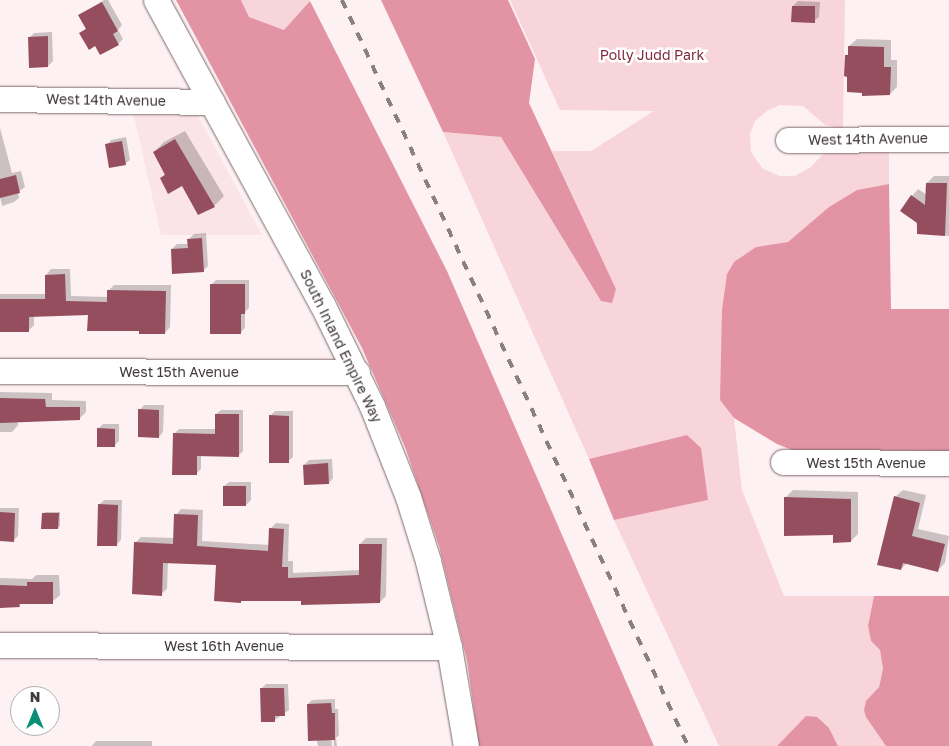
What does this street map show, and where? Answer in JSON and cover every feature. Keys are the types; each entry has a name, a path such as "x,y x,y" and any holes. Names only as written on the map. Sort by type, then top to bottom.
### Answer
{"street":[{"name":"South Inland Empire Way","path":"156,0 357,372 408,497 430,569 449,647 466,746"},
{"name":"West 14th Avenue","path":"0,98 212,102"},
{"name":"West 14th Avenue","path":"788,140 949,139"},
{"name":"West 15th Avenue","path":"0,372 357,372"},
{"name":"West 15th Avenue","path":"783,462 949,463"},
{"name":"West 16th Avenue","path":"0,645 449,647"}],"shaded area":[{"path":"176,0 241,0 249,17 284,30 310,1 447,271 654,746 479,746 467,661 439,546 405,447 362,348"},
{"path":"381,0 508,0 535,59 529,103 616,289 612,303 601,301 501,137 443,132"},
{"path":"133,112 196,112 262,235 161,235"},
{"path":"889,184 891,309 949,309 949,451 792,450 777,444 734,418 720,400 722,310 727,274 734,262 756,247 788,242 829,207 857,190"},
{"path":"687,435 701,448 708,500 614,520 589,459"},
{"path":"874,596 949,596 949,746 886,746 866,717 864,710 866,701 879,687 883,669 880,650 871,641 868,626"},
{"path":"806,716 817,717 829,728 838,746 777,746"}],"green space":[{"path":"241,0 310,1 284,30 249,17"},
{"name":"Polly Judd Park","path":"510,0 845,0 843,129 825,125 803,106 780,105 767,111 755,121 750,134 751,152 762,168 779,176 795,176 811,167 822,155 832,151 889,149 889,184 857,190 829,207 788,242 756,247 720,399 734,418 742,490 784,596 874,596 868,626 871,641 880,650 883,669 879,687 866,701 886,746 838,746 829,728 806,716 777,746 719,746 614,520 708,500 687,435 589,459 443,132 501,137 601,301 616,289 552,151 591,151 654,111 560,110"}],"building":[{"path":"102,2 118,31 113,34 119,45 100,55 95,46 89,50 79,33 86,29 78,15"},
{"path":"792,6 815,6 815,23 791,22"},
{"path":"48,36 48,67 29,68 28,37"},
{"path":"848,46 884,47 884,67 891,67 890,95 862,96 862,93 847,92 847,77 844,76 845,55 848,55"},
{"path":"175,139 215,207 198,215 182,186 168,194 160,178 165,175 153,152"},
{"path":"122,141 126,165 109,168 105,144"},
{"path":"16,175 20,193 0,198 0,179"},
{"path":"926,183 947,183 945,236 917,234 917,223 900,211 911,195 925,205"},
{"path":"202,238 204,272 172,274 171,249 188,248 187,239"},
{"path":"65,274 66,301 107,302 107,290 166,291 165,334 139,334 139,331 87,331 88,315 29,317 29,332 0,332 0,299 45,299 45,275"},
{"path":"210,284 245,284 245,314 241,314 241,334 210,334"},
{"path":"0,398 45,399 46,407 80,407 80,420 0,423"},
{"path":"138,409 159,410 159,438 138,437"},
{"path":"215,414 239,414 239,457 197,456 197,475 172,475 173,433 215,434"},
{"path":"269,415 289,416 289,463 269,463"},
{"path":"97,428 115,429 115,447 97,447"},
{"path":"328,463 329,484 304,485 303,465"},
{"path":"223,486 246,486 246,506 223,506"},
{"path":"894,496 920,503 912,536 945,544 938,572 903,563 901,570 877,565"},
{"path":"784,497 851,499 851,542 833,543 833,535 784,536"},
{"path":"98,504 118,505 117,546 97,546"},
{"path":"0,512 15,513 14,542 0,541"},
{"path":"42,513 59,513 58,529 41,529"},
{"path":"174,514 198,515 197,546 268,551 269,528 284,529 282,567 288,567 288,578 359,575 359,544 382,544 380,603 301,605 301,601 241,601 241,603 214,601 216,565 163,563 162,596 132,594 134,542 173,544"},
{"path":"27,582 53,582 53,604 19,604 20,607 0,608 0,585 27,586"},
{"path":"260,688 284,688 285,716 275,716 275,722 261,722"},
{"path":"331,703 332,713 335,713 335,740 308,741 307,704"}],"railway":[{"path":"342,0 688,746"}]}
